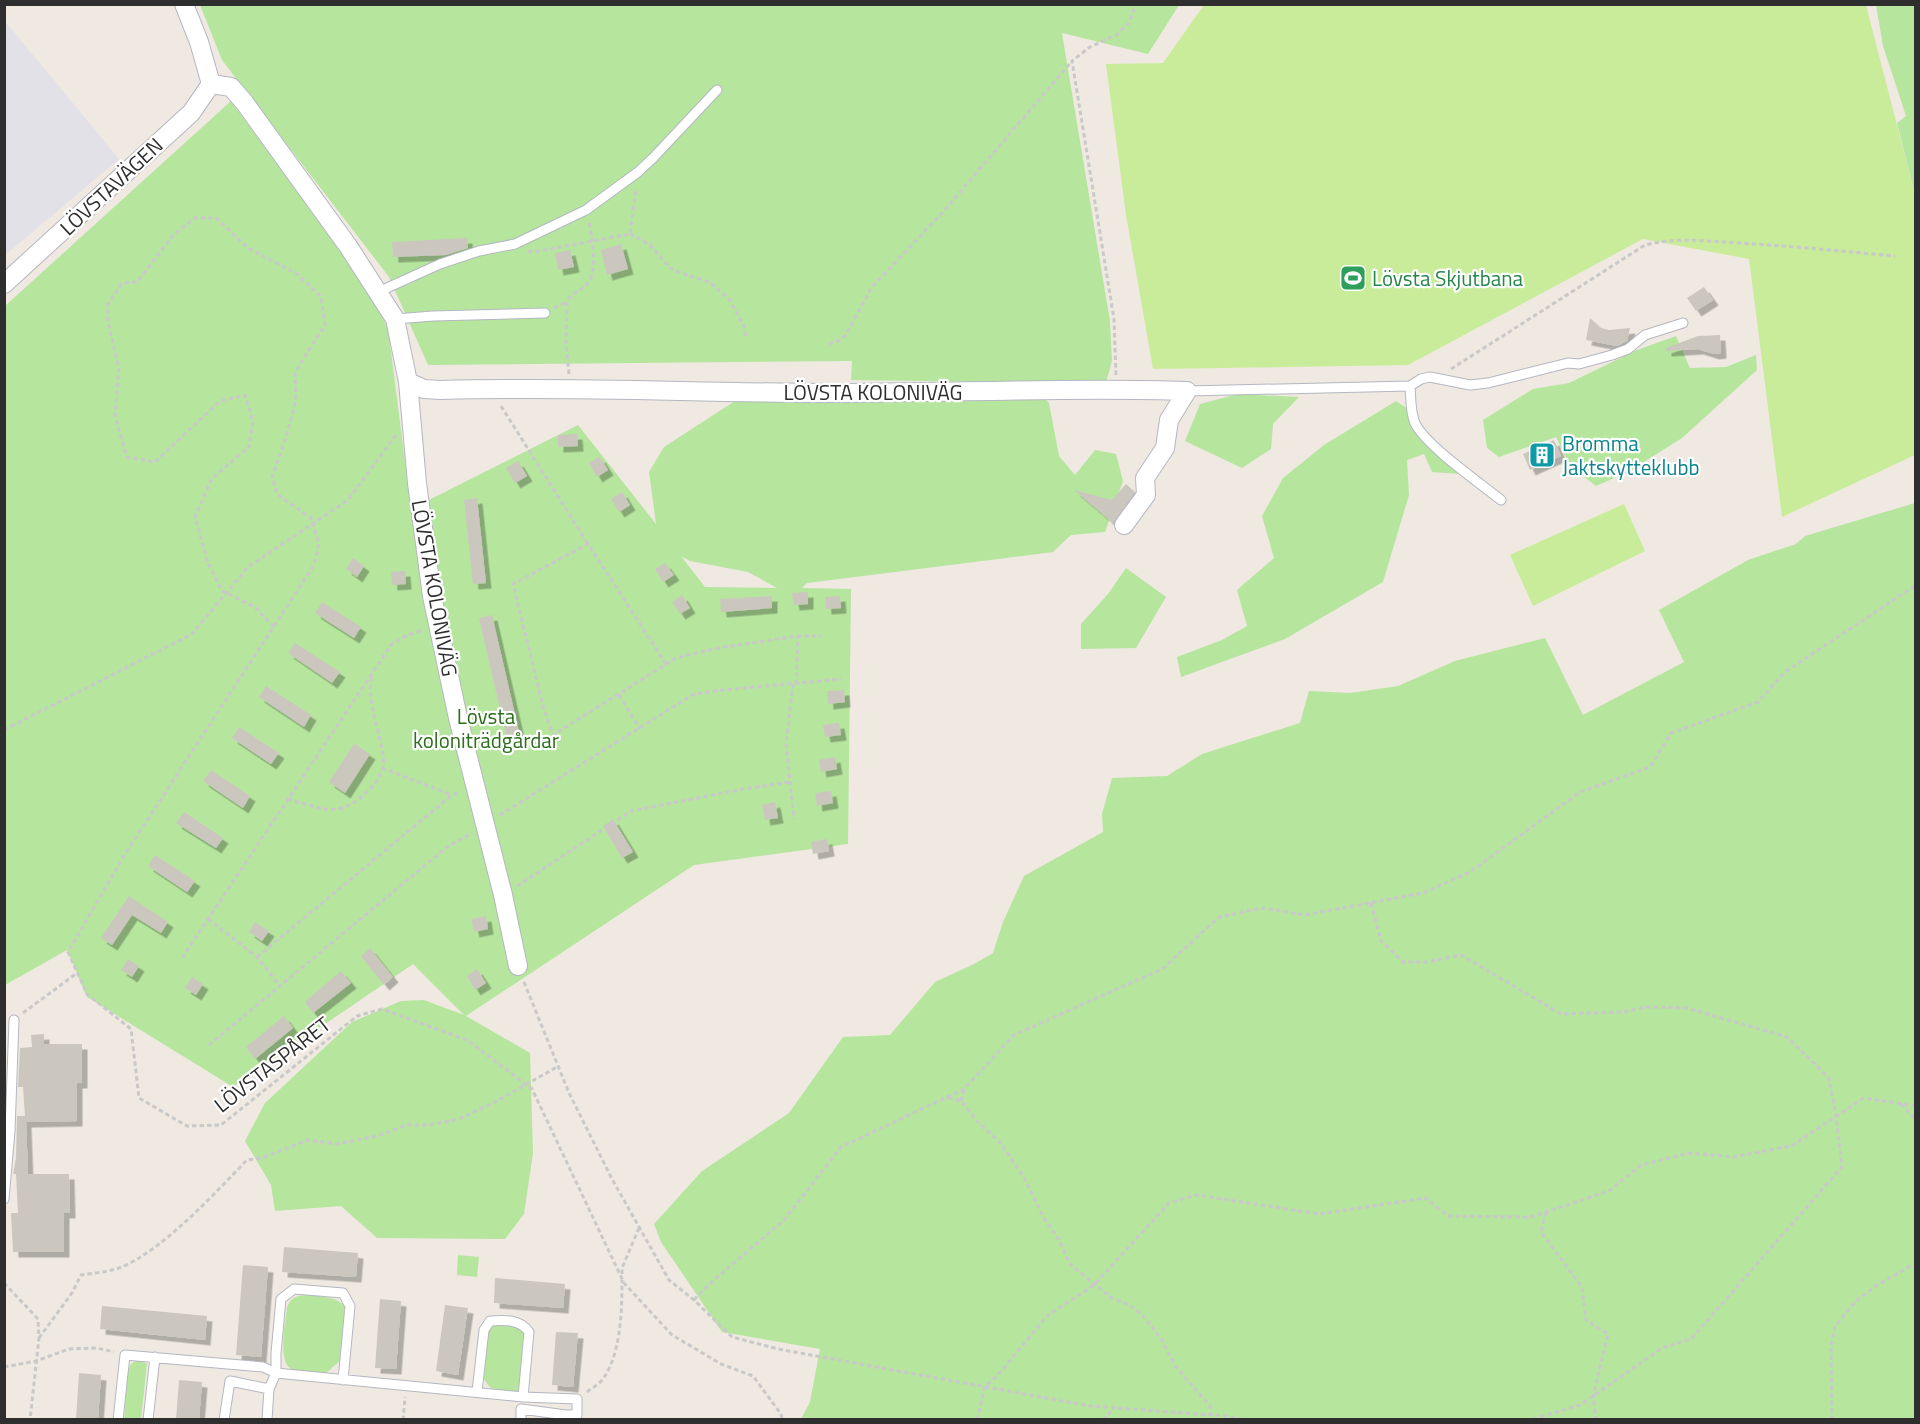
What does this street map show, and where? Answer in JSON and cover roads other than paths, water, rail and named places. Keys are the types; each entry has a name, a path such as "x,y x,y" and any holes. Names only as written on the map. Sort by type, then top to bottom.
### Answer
{"street":[{"path":"184,4 199,42 211,84"},
{"name":"LÖVSTAVÄGEN","path":"4,284 191,113 211,84"},
{"name":"LÖVSTA KOLONIVÄG","path":"211,84 231,87 244,102 348,246 395,320 408,382 429,573 439,626 474,785 503,896 518,966"},
{"name":"LÖVSTA KOLONIVÄG","path":"408,382 424,389 486,384 570,388 659,385 834,393 1117,389 1187,391"},
{"path":"1124,525 1146,495 1145,478 1166,448 1169,420 1187,391"}],"lane":[{"path":"378,292 440,264 479,251 515,244 586,210 653,159 717,90"},
{"path":"395,320 433,316 545,313"},
{"path":"1187,391 1410,386 1421,378 1430,377 1470,385 1488,383 1545,368 1568,363 1579,364 1612,355 1628,349 1645,335 1683,323"},
{"path":"1410,386 1411,412 1416,425 1450,460 1501,500"},
{"path":"4,1199 10,1131 14,1020"},
{"path":"267,1419 269,1389 276,1373 281,1299 294,1289 343,1293 350,1306 344,1380"},
{"path":"477,1392 484,1330 490,1321 503,1320 524,1325 529,1332 523,1397"},
{"path":"118,1419 124,1355 263,1367 276,1373 406,1387 577,1399 577,1415 566,1417 522,1409 521,1419"},
{"path":"148,1419 154,1357"},
{"path":"224,1419 230,1382 269,1389"}],"place":[{"name":"Lövsta Skjutbana","path":"1353,278"},
{"name":"Bromma Jaktskytteklubb","path":"1542,455"}],"park label":[{"name":"Lövsta koloniträdgårdar","path":"486,728"}]}
